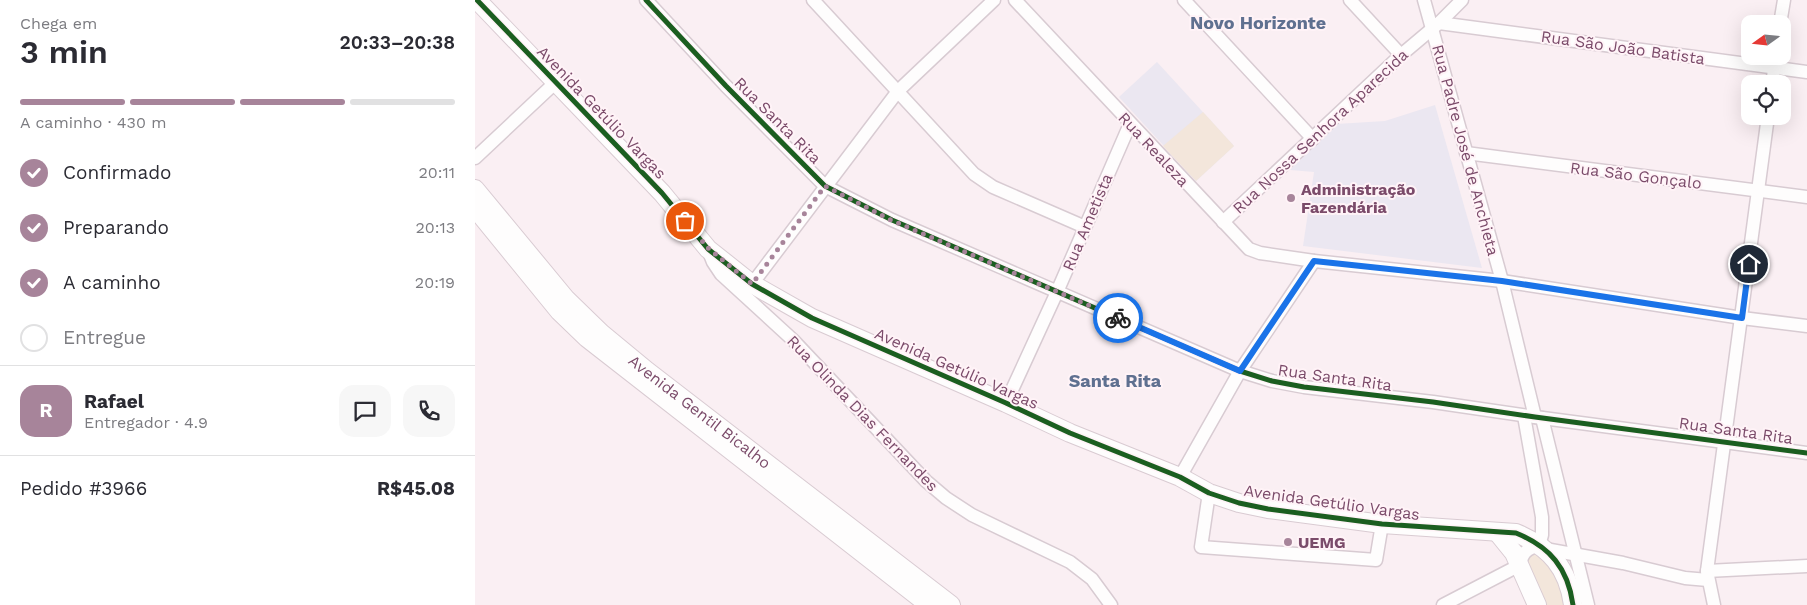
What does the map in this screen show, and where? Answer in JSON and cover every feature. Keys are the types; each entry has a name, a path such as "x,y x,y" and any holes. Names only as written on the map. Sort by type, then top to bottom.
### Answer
{"street":[{"name":"Avenida Getúlio Vargas","path":"477,0 661,193 708,248 743,283 812,318 1070,433 1180,478 1209,493 1239,503 1268,509 1382,524 1516,533 1542,547"},
{"name":"Rua Santa Rita","path":"646,0 726,86 825,186 891,220 1240,371 1272,381 1304,387 1433,402 1807,453"},
{"path":"813,0 974,174 993,187 1085,227"},
{"path":"743,283 825,186 898,91 994,0"},
{"name":"Rua Realeza","path":"1015,0 1249,249 1260,253 1314,261 1502,281 1742,318 1807,326"},
{"path":"1183,0 1313,139"},
{"path":"1350,0 1401,54"},
{"name":"Rua Padre José de Anchieta","path":"1424,0 1436,25 1465,153 1502,281 1534,417 1575,555 1584,605"},
{"name":"Rua Nossa Senhora Aparecida","path":"1223,222 1401,54 1462,0"},
{"path":"1781,15 1783,0"},
{"name":"Rua São João Batista","path":"1436,25 1741,58"},
{"name":"Rua São João Batista","path":"1785,65 1807,72"},
{"path":"475,158 556,82"},
{"name":"Rua Ametista","path":"1006,403 1057,292 1130,124"},
{"path":"1714,605 1708,575 1767,125"},
{"name":"Rua São Gonçalo","path":"1465,153 1807,197"},
{"name":"Avenida Gentil Bicalho","path":"475,189 566,299 601,333 647,371 951,605"},
{"name":"Avenida Gentil Bicalho","path":"475,208 559,311 587,338 929,605"},
{"path":"1180,478 1240,371 1314,261"},
{"name":"Rua Olinda Dias Fernandes","path":"743,283 793,340 926,481 946,498 972,515 1070,562 1092,578 1111,605"},
{"name":"Rua Padre José de Anchieta","path":"1534,417 1542,517 1542,547"},
{"path":"1209,493 1201,547 1376,560 1382,524"},
{"path":"1497,532 1509,544 1537,605"},
{"path":"1542,547 1550,552 1584,605"},
{"path":"1443,605 1520,565 1524,552 1529,548 1542,547 1623,563 1685,578 1807,566"}],"shaded area":[{"path":"1157,62 1234,146 1196,181 1119,97"},
{"path":"1435,105 1482,268 1303,246 1314,172 1290,170 1336,124 1385,121"},
{"path":"1203,112 1234,146 1196,181 1163,146"},
{"path":"1536,551 1556,567 1568,605 1542,605 1525,560"}],"cycle path":[{"path":"477,0 662,193 708,249 752,284 812,318 1070,433 1180,477 1209,493 1239,503 1268,509 1382,524 1516,533 1539,545 1555,560 1567,580 1573,605"},
{"path":"646,0 726,86 825,186 892,220 1240,371 1272,381 1304,387 1433,402 1807,453"}],"way so far":[{"path":"685,221 708,248 752,284 825,186 891,220 1118,318"}],"place":[{"name":"Administração Fazendária","path":"1291,198"},
{"name":"UEMG","path":"1288,542"}],"district":[{"name":"Novo Horizonte","path":"1258,23"},
{"name":"Santa Rita","path":"1115,381"}],"route":[{"path":"1118,318 1240,371 1314,261 1502,281 1742,318 1749,264"}]}
